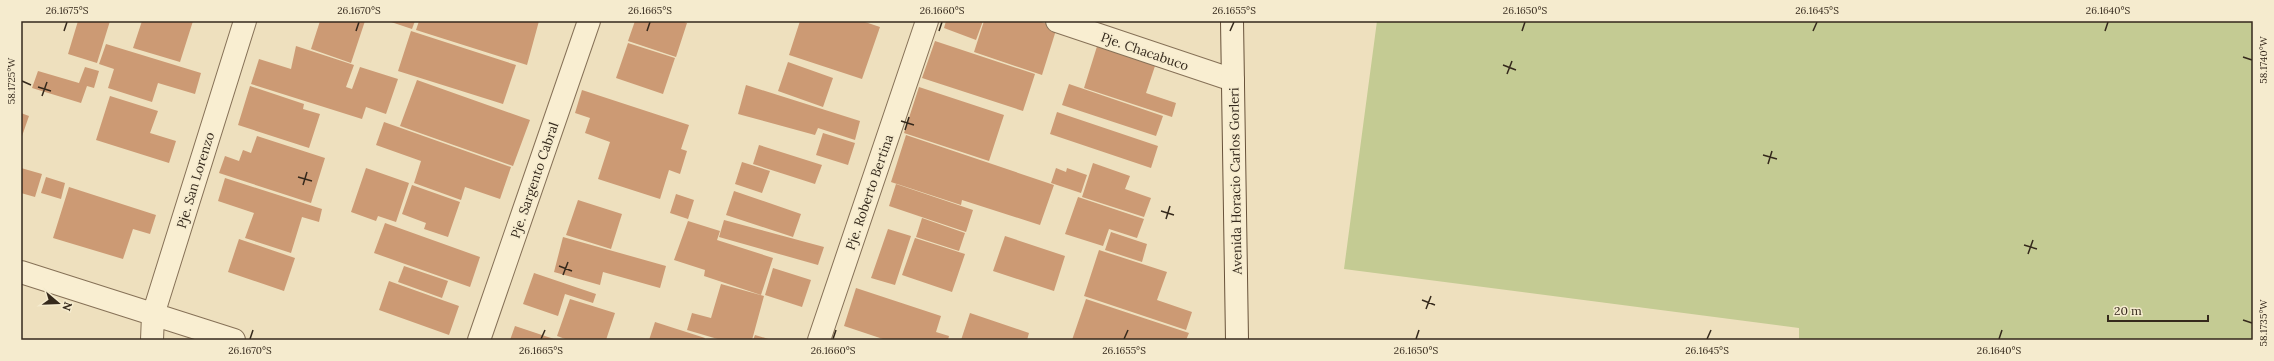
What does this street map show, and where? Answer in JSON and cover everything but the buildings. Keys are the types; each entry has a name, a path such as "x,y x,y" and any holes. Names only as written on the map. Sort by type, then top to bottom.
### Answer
{"street":[{"name":"Pje. San Lorenzo","path":"152,340 153,315 244,21"},
{"name":"Pje. Sargento Cabral","path":"479,340 589,21"},
{"name":"Pje. Roberto Bertina","path":"819,340 927,21"},
{"name":"Pje. Chacabuco","path":"1057,21 1233,80"},
{"name":"Avenida Horacio Carlos Gorleri","path":"1232,21 1237,340"},
{"path":"21,272 234,340"}],"green space":[{"path":"1377,21 2253,21 2253,340 1799,340 1799,328 1344,269"}]}
